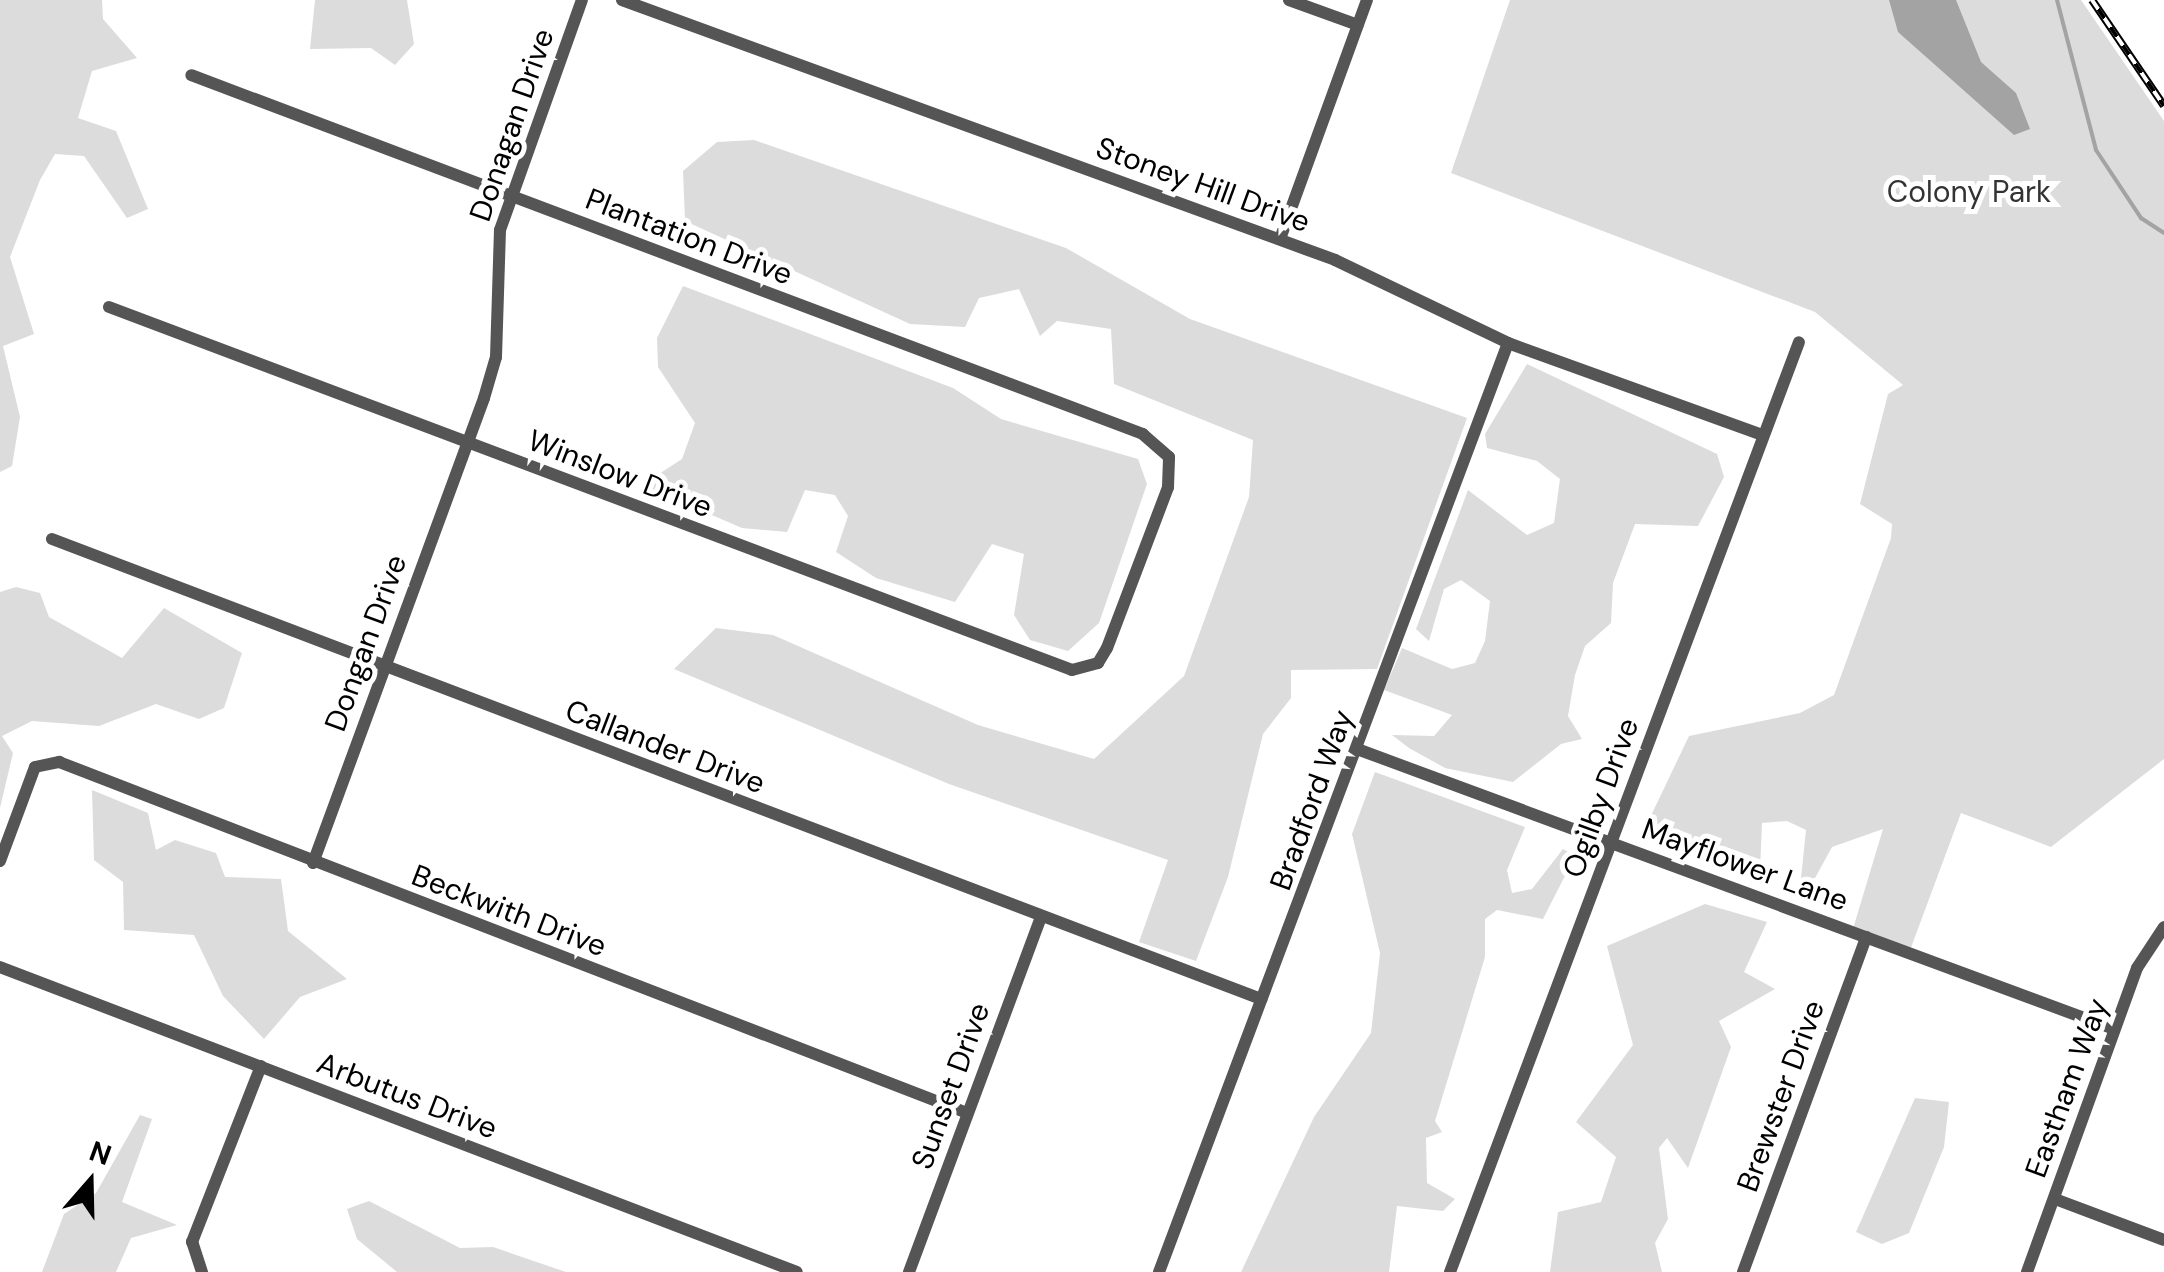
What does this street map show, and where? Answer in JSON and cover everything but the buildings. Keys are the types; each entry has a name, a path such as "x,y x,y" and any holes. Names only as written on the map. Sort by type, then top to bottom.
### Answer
{"street":[{"name":"Donagan Drive","path":"468,442 496,356 499,240 510,196 582,0"},
{"name":"Stoney Hill Drive","path":"622,0 1280,239 1508,343 1760,434"},
{"path":"1289,0 1358,25"},
{"path":"1280,239 1367,0"},
{"name":"Plantation Drive","path":"191,75 1143,434 1166,451 1168,487 1108,648"},
{"name":"Winslow Drive","path":"109,307 1052,664 1087,669 1108,648"},
{"name":"Ogilby Drive","path":"1450,1272 1760,434 1799,342"},
{"name":"Bradford Way","path":"1159,1272 1508,343"},
{"name":"Dongan Drive","path":"314,863 468,442"},
{"name":"Callander Drive","path":"52,539 1261,999"},
{"name":"Mayflower Lane","path":"1358,748 2114,1029"},
{"name":"Beckwith Drive","path":"0,861 35,767 59,762 967,1113"},
{"name":"Sunset Drive","path":"909,1272 1041,918"},
{"name":"Eastham Way","path":"2027,1272 2114,1029 2164,927"},
{"name":"Brewster Drive","path":"1742,1272 1866,937"},
{"name":"Arbutus Drive","path":"0,966 797,1272"},
{"path":"202,1272 192,1242 261,1066"},
{"path":"2054,1199 2164,1240"}],"green space":[{"path":"0,0 102,0 103,19 137,58 92,71 78,118 116,131 148,209 127,218 84,156 55,154 40,180 10,257 34,334 3,346 20,417 12,466 0,472"},
{"path":"315,0 407,0 414,44 395,65 371,48 310,49"},
{"name":"Colony Park","path":"1510,0 2081,0 2164,121 2164,759 2051,847 1961,813 1909,953 1852,932 1883,829 1832,847 1815,878 1801,878 1806,830 1787,821 1762,823 1760,871 1725,864 1647,824 1689,736 1800,713 1834,695 1891,538 1892,524 1860,504 1888,394 1903,385 1815,312 1451,173"},
{"path":"754,140 1066,248 1190,319 1467,418 1377,669 1291,670 1291,698 1263,734 1228,877 1196,961 1139,942 1168,860 949,784 674,669 716,628 773,635 978,725 1094,759 1184,676 1249,497 1253,440 1114,384 1111,329 1057,321 1040,336 1019,289 979,298 965,327 910,324 685,221 683,171 717,142"},
{"path":"683,286 953,388 1001,419 1138,459 1147,484 1099,623 1068,651 1030,640 1014,615 1024,554 992,544 955,602 876,578 836,552 848,516 835,495 805,490 787,532 742,528 642,485 682,459 695,423 658,367 657,338"},
{"path":"1527,364 1717,454 1724,477 1698,526 1635,524 1613,583 1611,623 1585,646 1575,675 1568,716 1582,739 1561,744 1513,782 1445,768 1409,748 1392,735 1434,736 1452,715 1384,690 1402,648 1452,669 1475,663 1485,641 1490,601 1461,580 1444,589 1429,641 1416,629 1468,490 1527,535 1554,523 1560,479 1537,461 1487,448 1485,434"},
{"path":"16,587 40,593 49,617 122,658 164,608 242,653 224,708 199,719 156,704 99,726 32,721 2,736 13,753 0,808 0,592"},
{"path":"1375,772 1525,827 1507,870 1512,893 1532,889 1563,849 1575,856 1543,919 1497,910 1485,919 1485,957 1435,1121 1442,1132 1426,1138 1427,1183 1455,1199 1443,1211 1397,1206 1389,1272 1241,1272 1314,1117 1371,1033 1380,953 1352,834"},
{"path":"92,790 148,813 156,850 175,840 216,853 225,877 281,879 288,931 347,979 300,997 264,1039 223,996 194,935 124,930 123,882 94,860"},
{"path":"1705,904 1767,922 1744,972 1775,989 1719,1021 1731,1047 1688,1168 1667,1138 1659,1148 1668,1219 1655,1243 1662,1272 1550,1272 1558,1212 1601,1202 1616,1157 1576,1122 1633,1045 1607,946"},
{"path":"1915,1098 1949,1102 1944,1147 1909,1233 1882,1244 1856,1232"},
{"path":"140,1115 152,1119 122,1202 177,1225 131,1238 116,1272 42,1272 64,1214 96,1193"},
{"path":"369,1201 460,1248 493,1247 566,1272 397,1272 357,1239 347,1209"}],"shaded area":[{"path":"1889,0 1956,0 1981,62 2016,93 2030,129 2014,135 1898,32"}],"waterway":[{"path":"2057,0 2096,150 2141,218 2164,233"}],"railway":[{"path":"2092,0 2164,106"}]}
